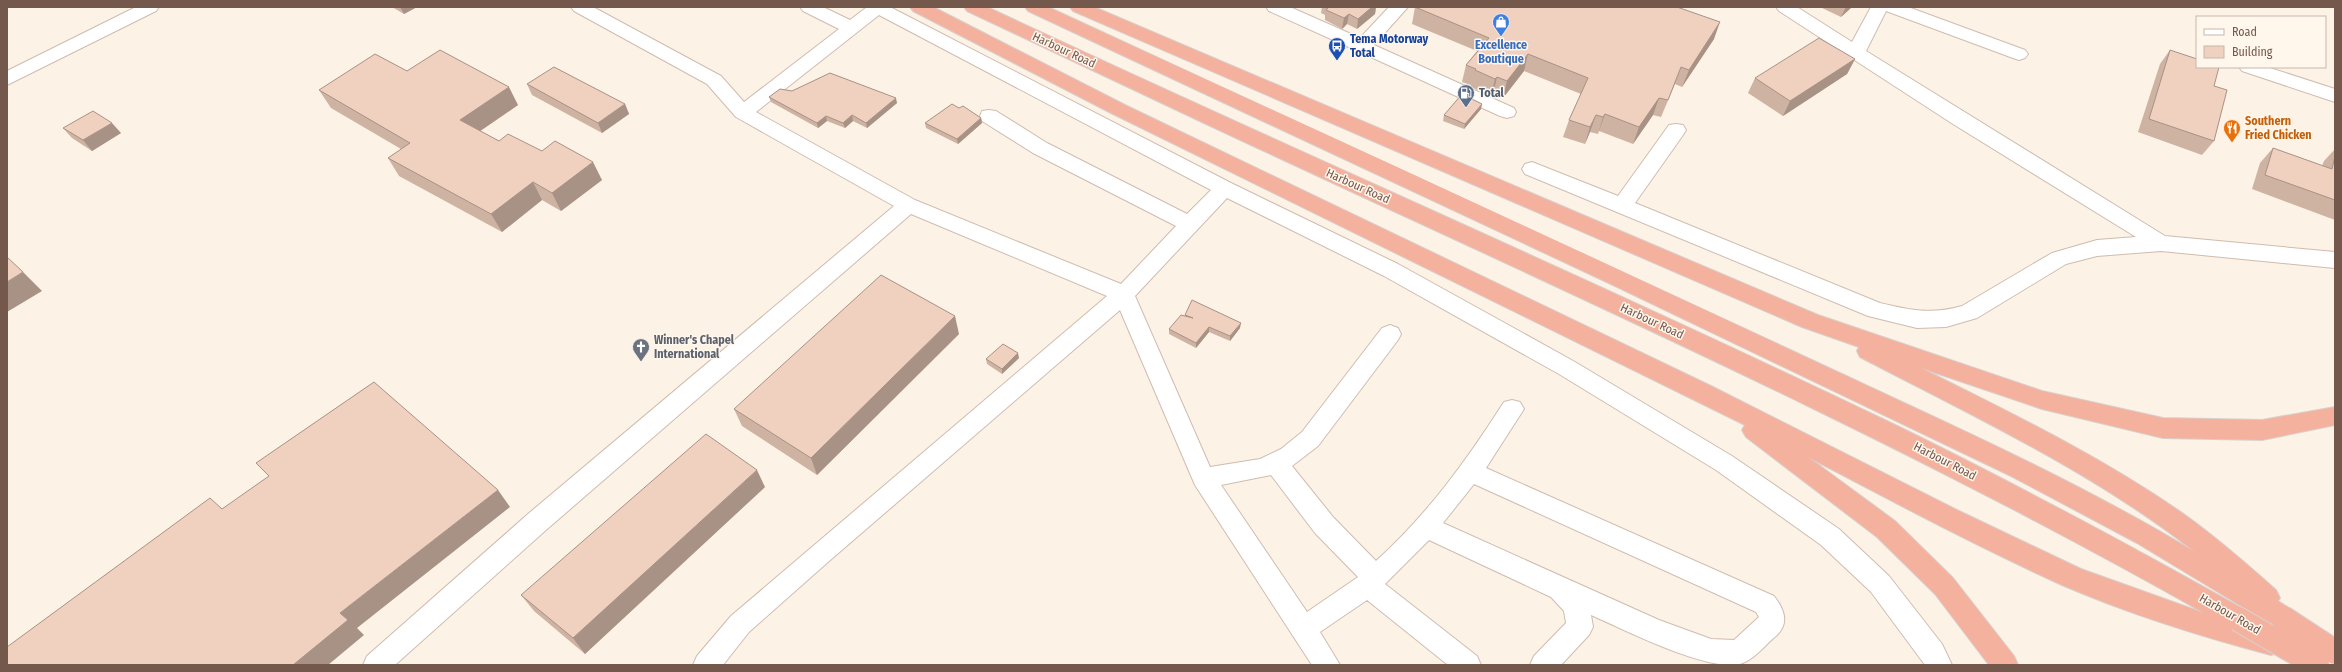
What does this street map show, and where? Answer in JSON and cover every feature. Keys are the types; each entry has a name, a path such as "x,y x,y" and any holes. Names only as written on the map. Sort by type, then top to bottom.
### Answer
{"highway":[{"path":"919,7 1118,110 1705,393 1950,519 2072,577 2193,622 2327,659"},
{"name":"Harbour Road","path":"973,7 1101,68 1555,275 1881,429 2327,659"},
{"name":"Harbour Road","path":"1034,7 1614,276 2019,468 2146,535 2327,659"},
{"path":"1079,7 1810,321 2042,400 2163,428 2262,430 2335,416"},
{"path":"1810,321 2109,478 2171,517 2238,570 2327,659"},
{"path":"1705,393 1886,529 1944,586 2005,665"}],"street":[{"path":"7,79 150,7"},
{"path":"580,7 714,80 743,113 908,205 1124,294 1203,478 1327,665"},
{"path":"809,7 852,28"},
{"path":"743,113 877,7 1224,188 1391,270 1567,368 1724,463 1830,537 1880,584 1936,659"},
{"path":"1275,7 1362,48 1507,112"},
{"path":"1362,48 1399,7"},
{"path":"1785,7 2161,243"},
{"path":"1856,52 1880,7"},
{"path":"1891,7 2019,54"},
{"path":"2251,68 2335,96"},
{"path":"989,116 1040,148 1191,225"},
{"path":"1622,206 1676,130"},
{"path":"1532,169 1876,310 1917,320 1946,319 1969,312 2059,258 2097,248 2161,243 2335,260"},
{"path":"706,665 740,624 1124,294 1191,225 1224,188"},
{"path":"376,665 537,522 908,205"},
{"path":"1203,478 1263,468 1289,456 1310,439 1390,334"},
{"path":"1304,629 1371,581 1426,526 1451,498 1512,409"},
{"path":"1275,462 1324,525 1371,581 1468,665"},
{"path":"1426,526 1560,589 1653,630 1711,651 1739,652 1772,622 1771,612 1765,604 1469,471"},
{"path":"1544,665 1580,627 1576,606 1560,589"}],"building":[{"path":"1329,7 1372,7 1358,19 1349,14 1344,18 1326,10"},
{"path":"1415,7 1677,7 1720,22 1689,70 1681,67 1668,100 1659,98 1639,127 1605,114 1603,117 1596,115 1590,127 1569,120 1588,78 1528,54 1507,81 1497,77 1495,79 1466,65 1489,38"},
{"path":"1819,38 1855,59 1790,101 1755,78"},
{"path":"440,50 509,87 460,120 499,141 508,134 542,151 555,141 593,162 552,193 533,182 491,214 388,158 410,143 319,90 375,54 407,71"},
{"path":"2170,50 2196,59 2196,68 2219,68 2214,86 2227,90 2214,141 2149,119"},
{"path":"554,67 625,104 598,123 527,84"},
{"path":"830,73 896,98 866,123 852,115 843,123 826,116 817,123 769,97 780,89 792,91"},
{"path":"1462,94 1482,104 1465,124 1444,115"},
{"path":"952,104 959,108 963,106 981,118 957,139 925,123"},
{"path":"93,111 112,123 83,140 63,128"},
{"path":"2273,148 2332,169 2335,156 2335,200 2265,175"},
{"path":"7,257 23,272 7,282"},
{"path":"881,275 955,316 811,458 734,409"},
{"path":"1192,300 1241,323 1230,336 1209,327 1196,343 1169,329 1181,315 1193,318 1185,315"},
{"path":"1003,344 1018,353 1002,369 986,359"},
{"path":"374,382 498,490 340,613 348,620 293,665 7,665 7,647 210,498 222,509 269,476 256,463"},
{"path":"706,434 757,470 573,638 521,595"}],"place":[{"name":"Excellence Boutique","path":"1501,37"},
{"name":"Tema Motorway Total","path":"1337,61"},
{"name":"Total","path":"1466,108"},
{"name":"Southern Fried Chicken","path":"2232,143"},
{"name":"Winner's Chapel International","path":"641,362"}]}
